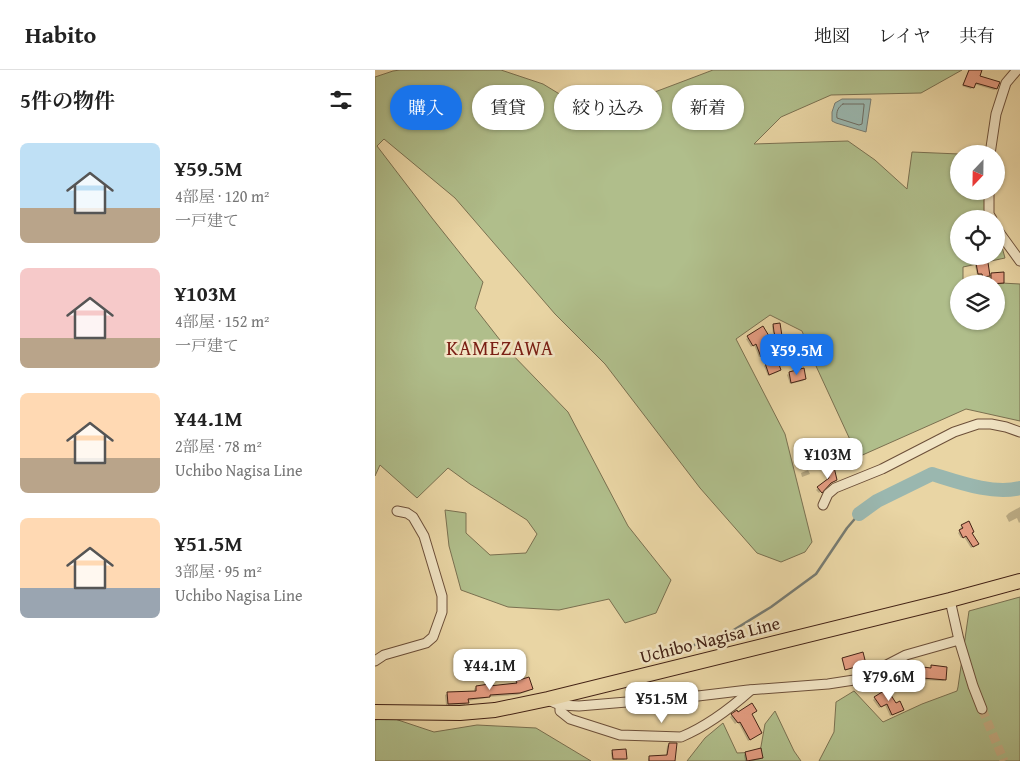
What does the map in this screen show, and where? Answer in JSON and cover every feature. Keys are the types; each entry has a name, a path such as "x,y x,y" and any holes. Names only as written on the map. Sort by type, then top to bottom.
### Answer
{"highway":[{"name":"Uchibo Nagisa Line","path":"375,712 460,713 554,702 1020,581"}],"street":[{"path":"991,145 996,114 1006,83 1017,70"},
{"path":"1005,240 1020,261"},
{"path":"823,505 828,494 835,488 882,469 954,432 978,424 991,424 1020,432"},
{"path":"375,661 384,655 426,643 433,636 442,612 442,596 424,536 413,517 407,513 397,511"},
{"path":"950,600 959,640 982,709"},
{"path":"554,702 579,706 828,684 853,680 906,655 959,640"},
{"path":"554,702 560,712 570,719 620,735 681,737 739,701 752,690"}],"green space":[{"path":"400,70 501,70 543,84 554,91 554,130 662,130 662,89 672,86 672,130 744,130 744,85 673,85 713,70 962,70 921,93 831,95 781,117 754,144 848,141 875,160 907,189 912,152 950,154 950,200 990,200 993,210 950,210 950,265 972,265 963,267 963,275 950,275 950,330 1005,330 1005,283 1020,284 1020,421 966,409 858,457 802,331 770,315 736,339 785,434 812,542 805,552 781,562 757,553 700,488 605,364 555,314 455,198 384,139 377,146 483,282 475,308 507,349 568,412 628,526 671,580 656,613 625,623 609,599 559,610 508,607 461,590 449,546 445,510 466,513 466,533 490,555 526,553 537,534 527,520 448,468 417,498 380,465 375,476 375,77"},
{"path":"1020,597 1020,761 819,761 834,732 836,702 854,691 883,722 922,704 957,691 969,611"},
{"path":"775,711 794,751 801,761 687,761 705,738 723,723 737,753 760,752 765,724"},
{"path":"389,717 434,732 477,725 536,728 591,761 375,761 375,720"}],"water":[{"path":"842,99 871,99 866,132 832,121 835,103"}],"building":[{"path":"969,70 982,70 980,76 1000,82 997,89 976,83 974,88 963,85"},
{"path":"976,265 988,265 990,275 978,274"},
{"path":"1004,272 1004,275 991,275 991,273"},
{"path":"780,323 782,336 787,348 780,350 773,324"},
{"path":"763,326 769,336 762,341 767,354 761,357 756,344 753,346 747,336"},
{"path":"777,359 781,370 769,375 765,363"},
{"path":"804,368 806,379 791,383 789,372"},
{"path":"834,467 837,480 831,483 822,493 817,487 829,478 827,469"},
{"path":"969,521 974,532 972,533 979,544 973,547 966,536 963,538 959,530 963,528 961,525"},
{"path":"863,652 866,664 845,670 842,658"},
{"path":"931,665 947,667 946,680 922,678 923,667 931,668"},
{"path":"529,677 533,689 520,693 468,699 469,703 448,704 447,692 476,691 476,686 517,683 516,681"},
{"path":"887,689 896,703 900,701 904,710 892,715 887,704 881,707 874,697"},
{"path":"752,703 757,711 752,714 762,733 750,740 740,722 738,723 731,714"},
{"path":"669,743 677,743 675,761 649,761 649,756 667,755"},
{"path":"761,748 763,758 747,761 745,752"},
{"path":"626,749 627,759 613,759 612,750"}],"waterway":[{"path":"859,514 877,501 932,474 987,489 1010,490 1020,488"},
{"path":"691,646 724,636 771,607 816,574 847,528 859,514"}],"tunnel":[{"path":"982,709 1004,761"}],"district":[{"name":"KAMEZAWA","path":"500,348"}]}
